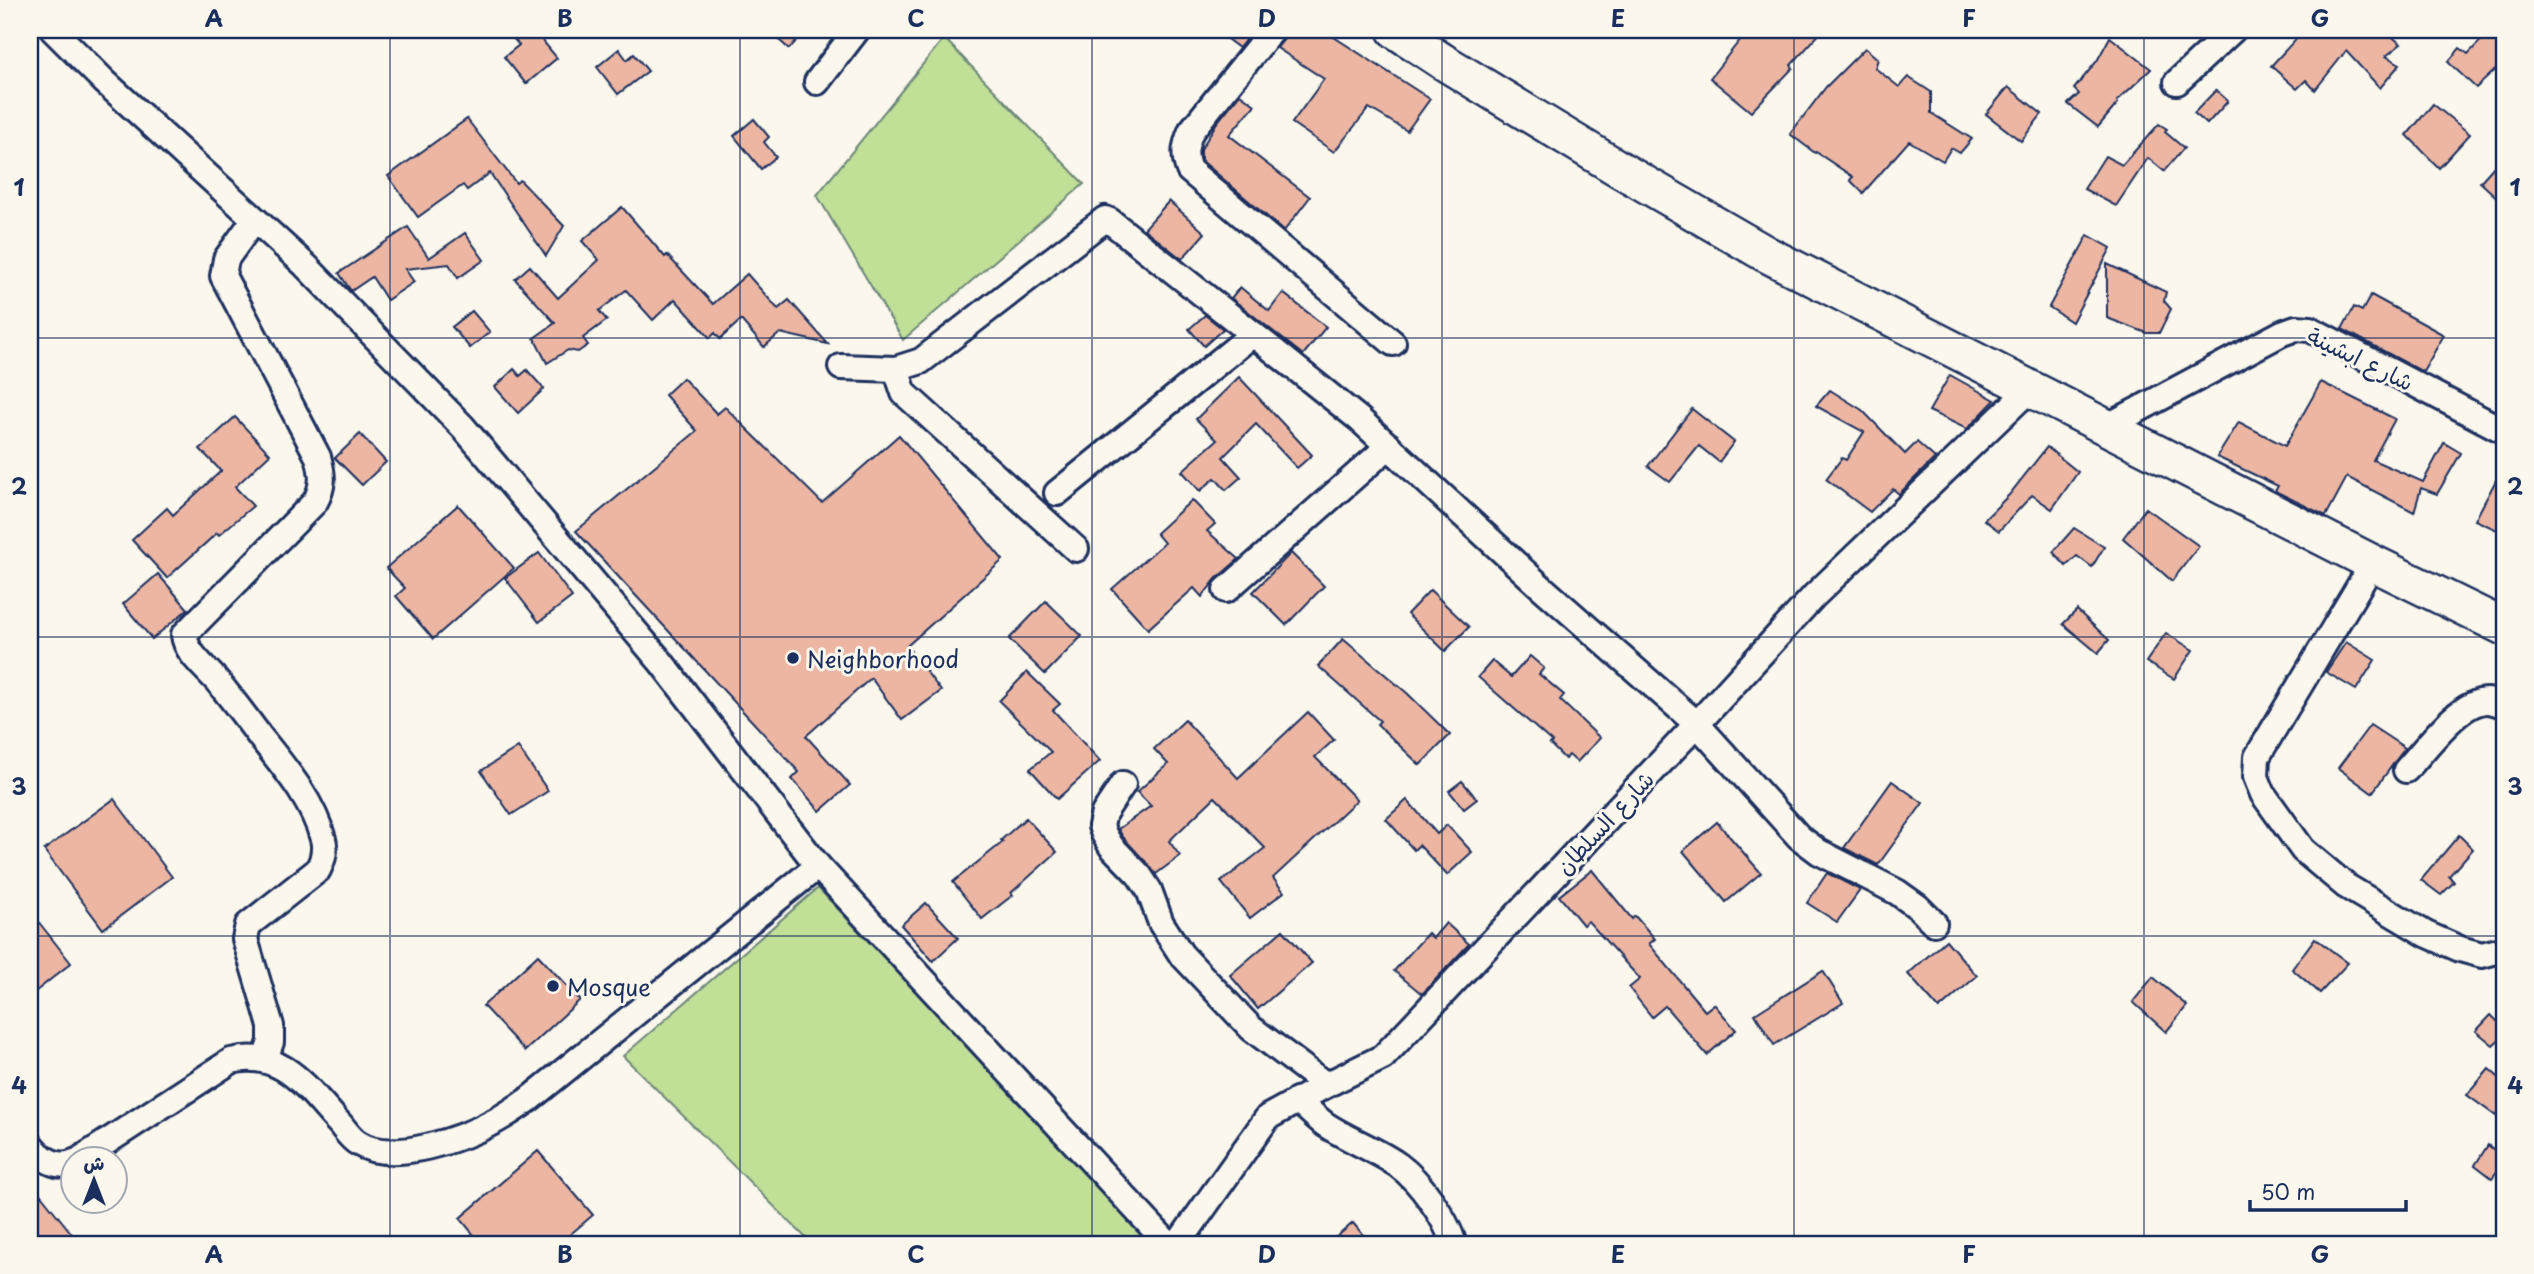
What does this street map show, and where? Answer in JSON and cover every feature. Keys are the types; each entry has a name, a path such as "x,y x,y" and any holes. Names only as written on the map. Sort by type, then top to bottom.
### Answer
{"street":[{"path":"53,30 105,82 305,265 463,427 661,663 818,866 1168,1244"},
{"path":"817,82 857,30"},
{"path":"1272,30 1191,131 1184,156 1189,170 1393,343"},
{"path":"1395,30 1597,155 1766,254 2504,627"},
{"path":"2177,82 2233,30"},
{"path":"841,367 896,369 920,361 1105,219 1110,221 1309,378 1389,446 1540,586 1697,724 1799,837 1819,852 1897,892 1919,907 1934,923"},
{"path":"254,220 226,259 223,276 318,457 323,473 321,490 315,502 184,635 185,643 191,651 295,782 316,819 324,841 323,859 318,870 248,925 245,939 271,1026 271,1042 265,1059"},
{"name":"شارع ابشينة","path":"2106,427 2296,328 2310,329 2504,431"},
{"path":"1057,493 1253,334"},
{"path":"896,369 904,393 1076,549"},
{"name":"شارع السلطان","path":"1178,1244 1268,1117 1383,1057 1400,1041 1814,596 2030,389"},
{"path":"1226,590 1389,446"},
{"path":"2373,563 2257,757 2256,777 2263,794 2303,850 2346,886 2426,934 2460,949 2483,955 2504,949"},
{"path":"2406,770 2457,715 2471,706 2487,701 2504,705"},
{"path":"1123,784 1104,813 1101,826 1111,846 1139,875 1149,890 1161,923 1181,954 1251,1028 1326,1085"},
{"path":"104,1144 231,1061 248,1057 265,1059 291,1072 358,1143 379,1150 411,1150 455,1139 496,1121 528,1100 818,866"},
{"path":"1297,1100 1326,1124 1399,1166 1418,1184 1438,1213 1454,1244"},
{"path":"30,1144 35,1152 60,1164"}],"green space":[{"path":"944,38 1084,184 903,340 817,195"},
{"path":"818,888 1152,1241 1150,1244 812,1244 623,1056"}],"building":[{"path":"506,30 534,30 557,58 526,84 504,57 519,45"},
{"path":"768,30 806,30 789,49"},
{"path":"1215,30 1253,30 1239,48"},
{"path":"1287,30 1323,30 1430,99 1407,131 1369,108 1334,152 1292,123 1324,79 1277,48"},
{"path":"1748,30 1760,38 1767,30 1823,30 1791,65 1793,68 1751,112 1710,78"},
{"path":"2304,30 2384,30 2401,44 2386,56 2400,64 2380,88 2346,51 2315,90 2306,80 2297,89 2271,66"},
{"path":"2491,30 2504,30 2504,62 2476,88 2448,62 2460,48 2468,54"},
{"path":"2110,37 2151,69 2117,101 2098,127 2068,104 2079,94 2074,89 2097,61"},
{"path":"1865,48 1878,59 1875,68 1899,87 1908,77 1931,92 1931,113 1972,139 1960,153 1951,148 1943,161 1909,141 1863,193 1850,180 1853,177 1790,134 1826,87"},
{"path":"619,49 627,60 634,54 648,71 618,94 597,67"},
{"path":"2008,87 2042,114 2021,141 1986,114"},
{"path":"2216,90 2228,101 2207,124 2194,113"},
{"path":"1240,94 1255,105 1229,135 1310,197 1284,231 1201,160 1201,149 1216,124"},
{"path":"2433,104 2470,134 2439,168 2407,135"},
{"path":"467,119 516,183 520,180 564,226 546,256 490,173 467,190 463,185 418,217 388,176"},
{"path":"754,119 769,137 764,142 776,157 761,169 734,136"},
{"path":"2159,124 2184,148 2164,171 2148,158 2116,206 2084,189 2105,156 2122,165"},
{"path":"2504,155 2504,204 2480,182"},
{"path":"1169,201 1205,233 1182,259 1144,229"},
{"path":"622,207 665,257 667,255 713,304 747,274 778,309 789,300 828,344 780,333 764,347 741,320 720,339 715,333 710,338 675,299 653,320 626,290 599,311 607,320 583,338 588,345 578,352 568,350 547,363 534,338 555,323 515,279 530,266 558,298 599,260 582,241"},
{"path":"408,227 429,258 465,233 484,260 458,278 449,264 405,269 414,282 387,300 372,277 351,291 339,273"},
{"path":"2088,235 2111,248 2072,322 2049,307"},
{"path":"2107,264 2166,292 2164,301 2171,309 2159,333 2147,333 2107,318"},
{"path":"1240,287 1269,311 1283,293 1326,327 1303,355 1231,298"},
{"path":"2371,295 2444,335 2423,372 2342,329 2354,307 2362,311"},
{"path":"472,311 490,332 470,348 452,327"},
{"path":"1205,315 1223,329 1204,346 1189,329"},
{"path":"514,369 520,376 527,370 544,389 518,413 495,387"},
{"path":"1950,375 1995,400 1967,429 1929,411"},
{"path":"1239,377 1312,455 1297,468 1256,424 1223,457 1241,477 1226,490 1215,478 1200,491 1182,471 1217,440 1196,419"},
{"name":"Neighborhood","path":"683,378 717,414 725,407 822,503 899,435 1003,560 907,646 941,691 902,720 871,678 806,736 850,785 820,811 792,779 799,772 576,531 697,431 665,395"},
{"path":"2321,382 2395,419 2373,460 2423,482 2444,443 2461,453 2437,494 2421,488 2414,512 2347,477 2326,516 2275,491 2278,486 2217,457 2239,422 2285,446"},
{"path":"1830,390 1862,410 1905,454 1917,442 1935,458 1899,494 1893,489 1870,512 1826,479 1842,458 1846,460 1864,432 1816,406"},
{"path":"1692,409 1734,442 1719,462 1699,446 1670,482 1648,466"},
{"path":"235,417 270,454 235,487 253,506 219,535 217,533 167,578 132,540 167,508 173,515 221,471 200,449"},
{"path":"360,434 386,462 362,485 335,458"},
{"path":"2047,447 2078,472 2052,509 2032,495 1999,531 1984,520 2009,495"},
{"path":"2504,465 2504,533 2475,520"},
{"path":"1192,500 1215,524 1207,531 1239,559 1216,579 1202,597 1194,588 1148,629 1112,589 1164,543 1156,533"},
{"path":"458,505 514,568 433,639 396,596 405,588 386,568"},
{"path":"2146,508 2199,546 2172,581 2123,538"},
{"path":"2074,528 2104,547 2092,567 2077,556 2066,566 2053,552"},
{"path":"539,553 572,597 539,622 505,578"},
{"path":"1291,553 1324,586 1286,625 1253,592"},
{"path":"158,574 188,609 152,639 123,604"},
{"path":"1430,590 1469,627 1445,651 1407,614"},
{"path":"1046,601 1082,636 1045,674 1009,639"},
{"path":"2077,610 2109,640 2098,653 2063,624"},
{"path":"2166,633 2193,650 2174,679 2146,662"},
{"path":"1343,639 1407,693 1450,735 1420,765 1377,724 1380,721 1318,666"},
{"path":"2346,642 2375,660 2356,690 2326,672"},
{"path":"1530,656 1544,668 1539,674 1564,695 1560,700 1600,738 1577,762 1569,755 1565,759 1550,744 1552,742 1478,677 1492,661 1511,677"},
{"path":"1027,672 1060,704 1053,710 1100,761 1057,799 1030,769 1051,752 999,701"},
{"path":"1308,712 1334,740 1315,757 1357,800 1273,878 1284,892 1250,918 1221,882 1265,848 1215,797 1169,841 1180,856 1156,874 1123,837 1118,829 1151,806 1137,792 1168,764 1154,749 1185,720 1238,778"},
{"path":"2370,725 2405,748 2372,793 2338,768"},
{"path":"518,747 548,791 511,815 481,771"},
{"path":"1462,781 1477,799 1464,809 1449,791"},
{"path":"1892,781 1923,803 1878,865 1844,848"},
{"path":"114,799 172,877 103,929 44,850"},
{"path":"1407,800 1437,834 1447,825 1472,852 1447,875 1419,845 1414,850 1386,819"},
{"path":"1026,818 1057,852 1011,893 1013,895 982,919 953,882 1003,842 1001,840"},
{"path":"1717,822 1761,873 1726,902 1683,851"},
{"path":"2459,835 2473,849 2449,876 2454,882 2441,895 2421,880"},
{"path":"1592,870 1632,919 1635,916 1655,939 1649,944 1705,1011 1714,1004 1736,1030 1707,1055 1665,1006 1652,1017 1629,988 1640,979 1588,921 1583,925 1559,896"},
{"path":"1827,873 1860,890 1837,922 1807,903"},
{"path":"926,903 958,938 933,961 901,925"},
{"path":"30,911 71,963 30,996"},
{"path":"1446,923 1469,944 1422,994 1394,971 1428,933 1433,938"},
{"path":"1283,930 1312,963 1258,1009 1230,975"},
{"path":"2315,938 2348,963 2320,993 2292,969"},
{"path":"1946,940 1977,976 1939,1009 1908,974"},
{"path":"538,955 580,1000 525,1051 483,1006"},
{"path":"1823,971 1843,1003 1774,1045 1755,1014"},
{"path":"2153,977 2187,1006 2166,1032 2133,1002"},
{"path":"2491,1015 2504,1028 2504,1035 2493,1045 2476,1031"},
{"path":"2489,1069 2504,1082 2504,1105 2496,1116 2467,1095"},
{"path":"2488,1145 2504,1158 2492,1178 2475,1165"},
{"path":"538,1151 593,1215 559,1244 481,1244 460,1218"},
{"path":"30,1181 80,1244 30,1244"},
{"path":"1353,1223 1371,1244 1328,1244"}],"place":[{"name":"Neighborhood","path":"793,658"},
{"name":"Mosque","path":"553,986"}]}
